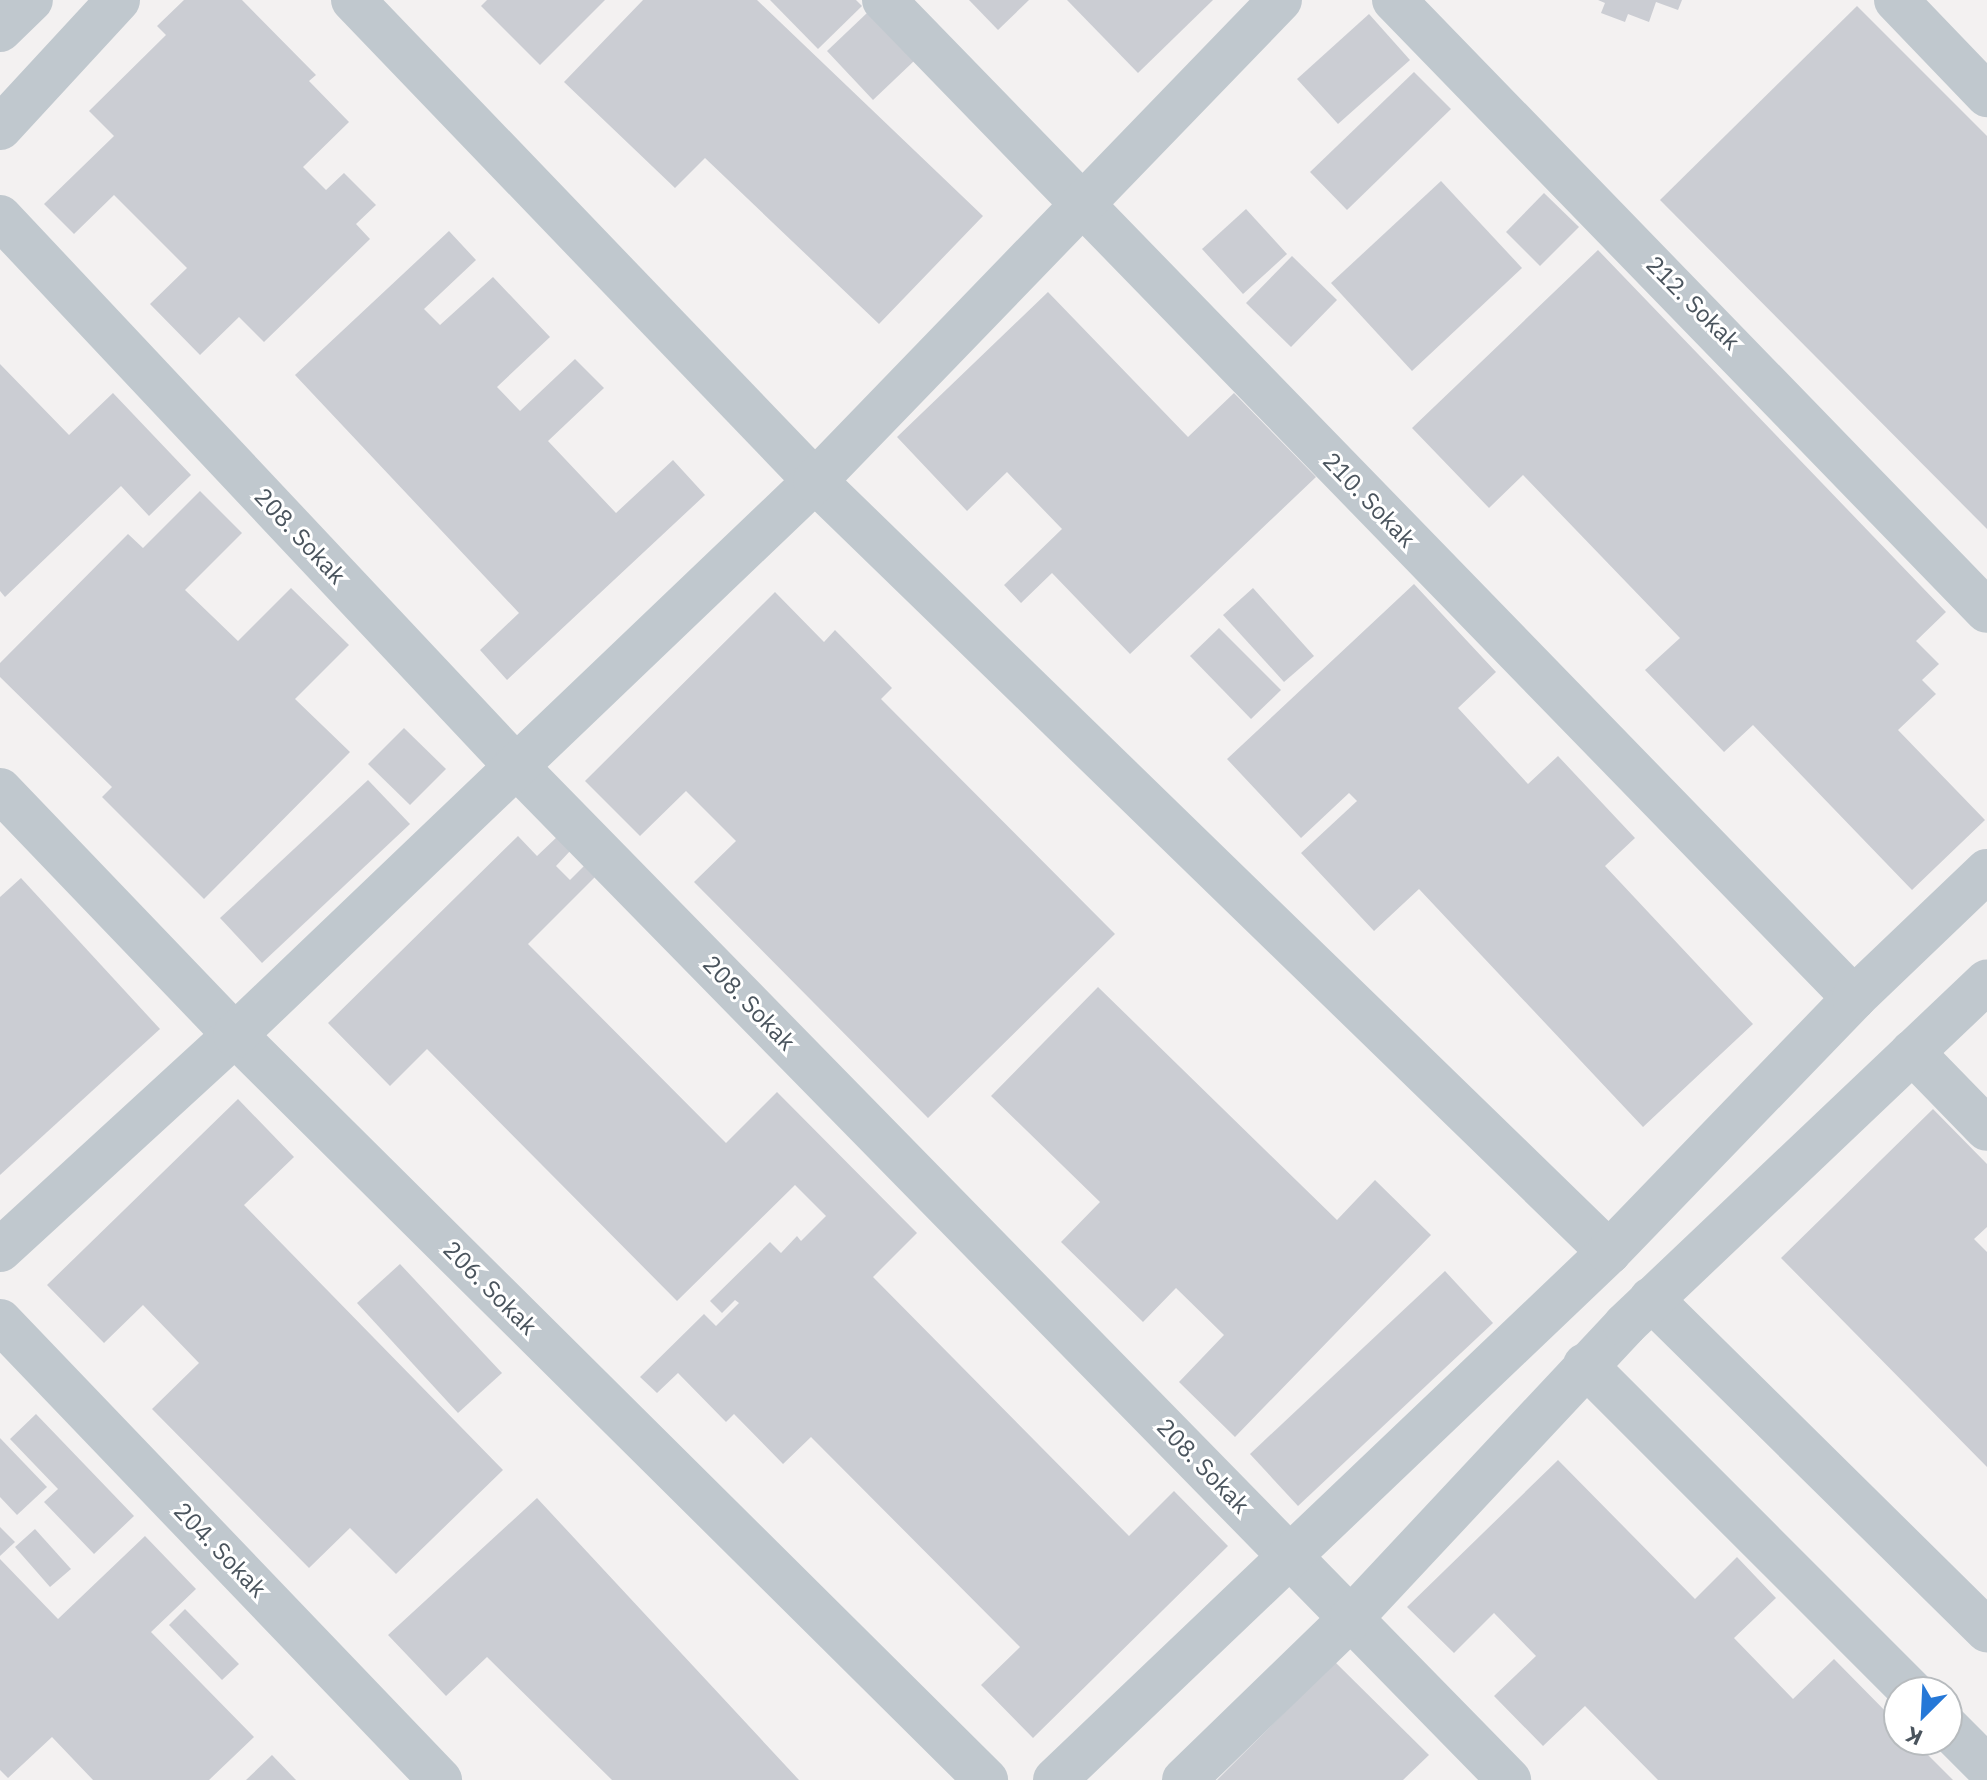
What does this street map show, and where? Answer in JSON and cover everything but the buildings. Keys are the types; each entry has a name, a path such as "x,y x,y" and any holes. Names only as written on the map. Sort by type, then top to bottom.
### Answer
{"street":[{"path":"0,30 31,0"},
{"path":"0,128 118,0"},
{"path":"353,0 815,481 1609,1252"},
{"name":"210. Sokak","path":"884,0 1854,998"},
{"path":"0,1250 235,1035 815,481 1280,0"},
{"name":"212. Sokak","path":"1394,0 1987,611"},
{"path":"1896,0 1987,95"},
{"name":"208. Sokak","path":"0,217 515,765 1509,1780"},
{"name":"206. Sokak","path":"0,790 235,1035 986,1780"},
{"path":"1055,1780 1289,1553 1609,1252 1854,998 1987,871"},
{"path":"1184,1780 1352,1617 1585,1365 1651,1299 1987,981"},
{"path":"1912,1052 1987,1129"},
{"path":"1651,1299 1987,1630"},
{"name":"204. Sokak","path":"0,1321 440,1780"},
{"path":"1585,1365 1896,1676"},
{"path":"1963,1743 1987,1767"}]}
